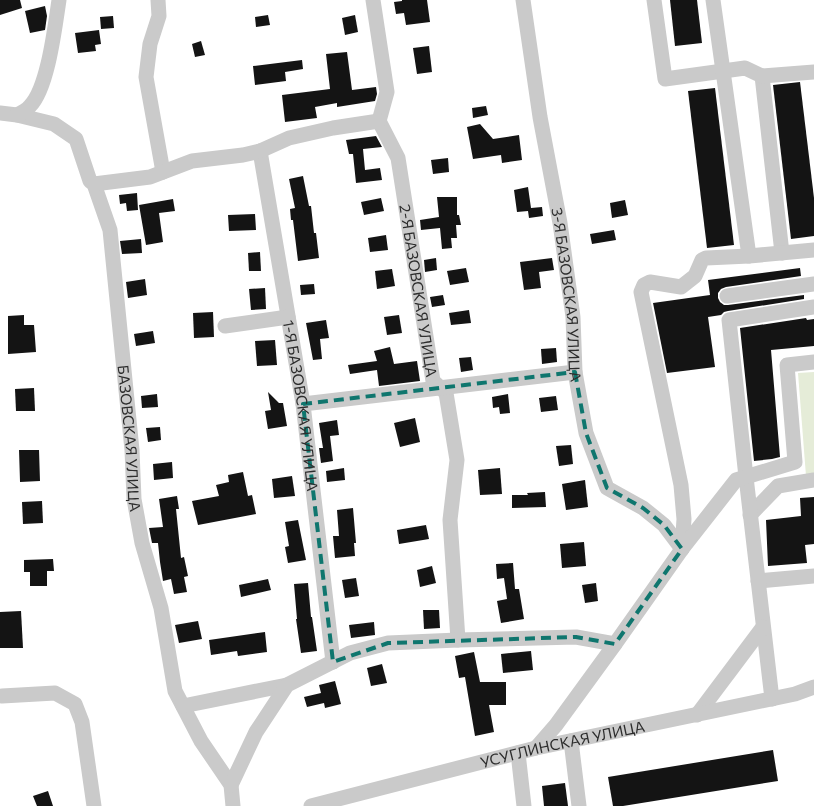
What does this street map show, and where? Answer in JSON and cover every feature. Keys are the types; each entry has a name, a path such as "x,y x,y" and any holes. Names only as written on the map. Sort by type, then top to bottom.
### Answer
{"street":[{"path":"17,115 30,107 40,92 50,51 59,0"},
{"path":"158,0 159,16 150,44 146,77 163,172"},
{"path":"92,183 150,177 192,161 242,155 260,151 288,138 333,128 379,121 387,92 373,0"},
{"name":"3-Я БАЗОВСКАЯ УЛИЦА","path":"523,0 540,117 562,232 573,317 575,372 586,433 606,488 643,508 664,525 682,549"},
{"path":"654,0 665,79 744,68 762,76 814,72"},
{"path":"713,0 749,256"},
{"path":"762,76 782,253"},
{"name":"БАЗОВСКАЯ УЛИЦА","path":"0,113 54,124 76,140 110,230 132,450 134,499 142,543 162,608 175,691 201,741 231,785 233,806"},
{"name":"2-Я БАЗОВСКАЯ УЛИЦА","path":"379,121 398,158 433,382 446,393 457,460 450,520 458,640"},
{"name":"1-Я БАЗОВСКАЯ УЛИЦА","path":"260,151 303,404 333,662"},
{"path":"682,549 684,519 681,485 641,292 644,286 650,282 681,287 694,276 702,260 706,258 814,250"},
{"path":"727,296 814,284"},
{"path":"772,699 729,320 814,307"},
{"path":"225,326 288,317"},
{"path":"536,748 556,725 616,644 682,549 736,480 795,462 787,365 814,362"},
{"path":"303,404 575,372"},
{"path":"750,515 778,486 814,480"},
{"path":"758,580 814,576"},
{"path":"697,715 764,627"},
{"path":"183,706 287,685 350,653 388,643 576,637 616,644"},
{"path":"231,785 256,732 287,685"},
{"name":"УСУГЛИНСКАЯ УЛИЦА","path":"311,806 536,748 795,694 814,687"},
{"path":"2,696 55,693 75,704 82,722 94,806"},
{"path":"571,741 579,806"},
{"path":"518,753 524,806"}],"highlighted area":[{"path":"575,372 586,433 607,488 643,508 664,525 682,549 615,644 576,637 388,643 333,662 303,404"}],"green space":[{"path":"814,372 814,475 806,476 798,373"}],"building":[{"path":"0,0 20,0 22,8 0,15"},
{"path":"402,0 427,0 430,22 406,25 404,13 396,14 394,2"},
{"path":"670,0 697,0 702,43 675,46"},
{"path":"45,6 47,16 45,30 30,33 25,11"},
{"path":"268,15 270,25 256,27 255,17"},
{"path":"355,15 358,32 345,35 342,18"},
{"path":"113,16 114,28 101,29 100,17"},
{"path":"99,30 101,44 95,45 96,51 78,53 75,33"},
{"path":"201,41 205,55 195,57 192,44"},
{"path":"429,46 432,72 417,74 413,48"},
{"path":"347,52 352,90 376,87 375,101 337,107 337,103 315,107 317,118 285,122 282,95 330,89 326,54"},
{"path":"302,60 303,69 285,72 286,81 255,85 253,66"},
{"path":"800,82 814,198 814,236 791,239 773,85"},
{"path":"715,88 734,245 707,248 688,91"},
{"path":"486,106 488,115 473,118 472,108"},
{"path":"480,124 493,139 519,135 522,160 502,163 501,155 473,159 467,127"},
{"path":"376,136 382,147 363,149 365,170 380,168 382,180 356,183 353,154 349,154 346,140"},
{"path":"448,158 449,172 433,174 431,160"},
{"path":"303,176 309,206 311,206 319,258 298,261 290,209 295,208 289,179"},
{"path":"528,187 531,208 542,207 543,216 529,218 528,211 517,212 514,190"},
{"path":"137,193 138,210 127,211 126,203 120,204 119,195"},
{"path":"437,197 457,197 457,215 459,215 461,225 456,225 457,238 451,238 452,248 442,249 440,228 421,230 420,220 439,217"},
{"path":"381,198 384,211 364,215 361,202"},
{"path":"173,199 175,211 159,213 163,242 146,245 139,205"},
{"path":"625,200 628,215 612,218 610,203"},
{"path":"255,214 256,230 229,231 228,215"},
{"path":"614,230 616,240 592,244 590,234"},
{"path":"386,235 388,250 370,252 368,238"},
{"path":"141,239 142,253 122,254 120,241"},
{"path":"260,252 261,271 249,271 248,253"},
{"path":"436,258 437,270 425,272 424,260"},
{"path":"552,258 554,270 539,272 541,288 524,290 520,262"},
{"path":"466,268 469,282 450,285 447,271"},
{"path":"800,268 801,276 721,289 718,293 718,298 724,305 804,295 804,299 728,311 721,315 708,317 715,367 667,373 653,303 710,295 708,280"},
{"path":"392,269 395,286 377,289 375,271"},
{"path":"145,279 147,295 128,298 126,282"},
{"path":"314,284 315,294 301,295 300,285"},
{"path":"265,288 266,309 251,310 249,289"},
{"path":"443,295 445,305 432,307 430,297"},
{"path":"469,310 471,323 451,325 449,313"},
{"path":"213,312 214,337 194,338 193,313"},
{"path":"24,315 24,325 34,325 36,352 8,354 8,316"},
{"path":"399,315 402,333 387,335 384,317"},
{"path":"806,318 807,320 814,319 814,346 771,350 780,457 754,461 740,328"},
{"path":"326,320 329,338 320,339 322,359 313,360 306,323"},
{"path":"153,331 155,343 136,346 134,334"},
{"path":"275,340 277,365 257,366 255,341"},
{"path":"390,347 394,364 417,361 420,381 379,386 377,370 350,374 348,365 377,361 374,351"},
{"path":"556,348 557,362 542,364 541,349"},
{"path":"471,357 473,370 461,372 459,358"},
{"path":"34,388 35,411 16,411 15,389"},
{"path":"268,392 279,403 283,403 287,426 268,429 265,411 271,410"},
{"path":"157,394 158,407 142,408 141,396"},
{"path":"508,394 510,413 500,414 499,407 493,408 492,397"},
{"path":"556,396 558,410 541,412 539,398"},
{"path":"415,418 420,442 400,447 394,423"},
{"path":"337,420 339,435 330,436 333,461 321,463 319,448 323,448 319,423"},
{"path":"160,427 161,440 148,442 146,428"},
{"path":"571,445 573,464 559,466 556,446"},
{"path":"19,450 39,450 40,481 20,482"},
{"path":"172,462 173,478 154,480 153,464"},
{"path":"344,468 345,480 327,482 326,471"},
{"path":"500,468 502,494 480,495 478,470"},
{"path":"243,472 248,496 252,495 256,514 198,525 192,501 219,496 216,485 229,482 228,475"},
{"path":"292,476 295,496 274,498 272,479"},
{"path":"585,480 588,507 566,510 562,484"},
{"path":"545,492 546,507 512,508 512,495"},
{"path":"177,496 179,509 176,509 181,558 184,557 188,576 184,577 187,592 174,594 171,579 163,581 158,543 152,543 149,528 163,527 159,499"},
{"path":"814,497 814,544 805,545 807,563 768,566 766,520 801,516 800,498"},
{"path":"42,501 43,523 23,524 22,502"},
{"path":"353,508 356,543 354,543 355,556 335,558 333,536 339,536 337,510"},
{"path":"298,520 306,560 288,563 285,547 289,546 285,522"},
{"path":"426,525 429,539 399,544 397,530"},
{"path":"584,542 586,566 562,568 560,544"},
{"path":"53,559 54,571 47,571 47,586 30,586 30,572 24,572 24,560"},
{"path":"513,563 515,589 519,589 524,619 501,623 497,601 507,599 504,578 497,579 496,564"},
{"path":"432,566 436,583 420,587 417,570"},
{"path":"356,578 359,596 345,598 342,580"},
{"path":"268,579 271,590 241,597 239,585"},
{"path":"308,583 317,651 301,653 296,619 294,584"},
{"path":"596,583 598,601 585,603 582,585"},
{"path":"423,610 439,610 440,628 424,629"},
{"path":"21,611 23,648 0,648 0,612"},
{"path":"198,621 202,639 179,643 175,625"},
{"path":"374,622 375,635 351,638 349,625"},
{"path":"265,632 267,652 238,656 237,651 211,655 209,640"},
{"path":"531,651 533,670 503,673 501,654"},
{"path":"474,652 480,682 506,682 506,705 489,705 494,732 475,736 465,677 459,678 455,656"},
{"path":"382,664 387,683 371,686 367,668"},
{"path":"335,681 341,704 325,708 324,703 307,707 304,697 321,693 319,685"},
{"path":"773,750 778,781 613,806 608,777"},
{"path":"565,783 568,806 544,806 542,786"},
{"path":"48,791 53,806 37,806 33,796"}]}
